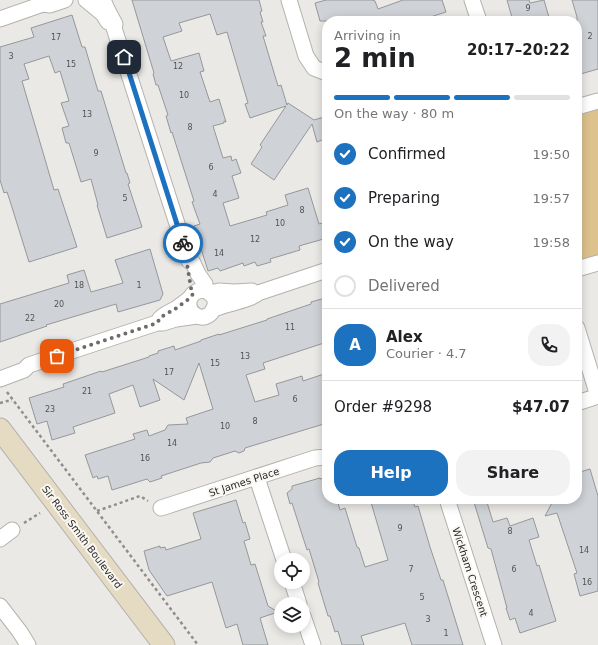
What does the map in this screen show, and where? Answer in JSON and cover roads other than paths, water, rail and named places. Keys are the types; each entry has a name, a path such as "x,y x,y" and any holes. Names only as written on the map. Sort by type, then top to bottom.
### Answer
{"street":[{"path":"0,19 45,2 50,5 65,0"},
{"path":"86,0 103,14 110,25 114,28"},
{"path":"103,0 115,24 114,28 189,261 187,264 191,288 200,294 212,295 215,302 214,309"},
{"path":"289,0 306,56 314,68 322,71"},
{"path":"472,0 477,16"},
{"path":"582,105 598,100"},
{"path":"582,268 598,263"},
{"path":"0,369 22,364 29,365 157,323 197,316 204,317 210,314 214,309 223,305 254,296 258,293 322,272"},
{"path":"157,323 161,317 200,294 219,291 234,292 253,290 258,293"},
{"path":"197,316 190,308 189,301 200,294"},
{"path":"582,344 598,396 582,401"},
{"path":"0,379 24,370 29,365"},
{"name":"Sir Ross Smith Boulevard","path":"0,429 164,645"},
{"name":"St James Place","path":"161,508 315,458 322,457"},
{"path":"257,478 282,553"},
{"name":"Wickham Crescent","path":"448,504 494,645"},
{"path":"0,606 28,645"},
{"path":"309,633 313,645"}]}
